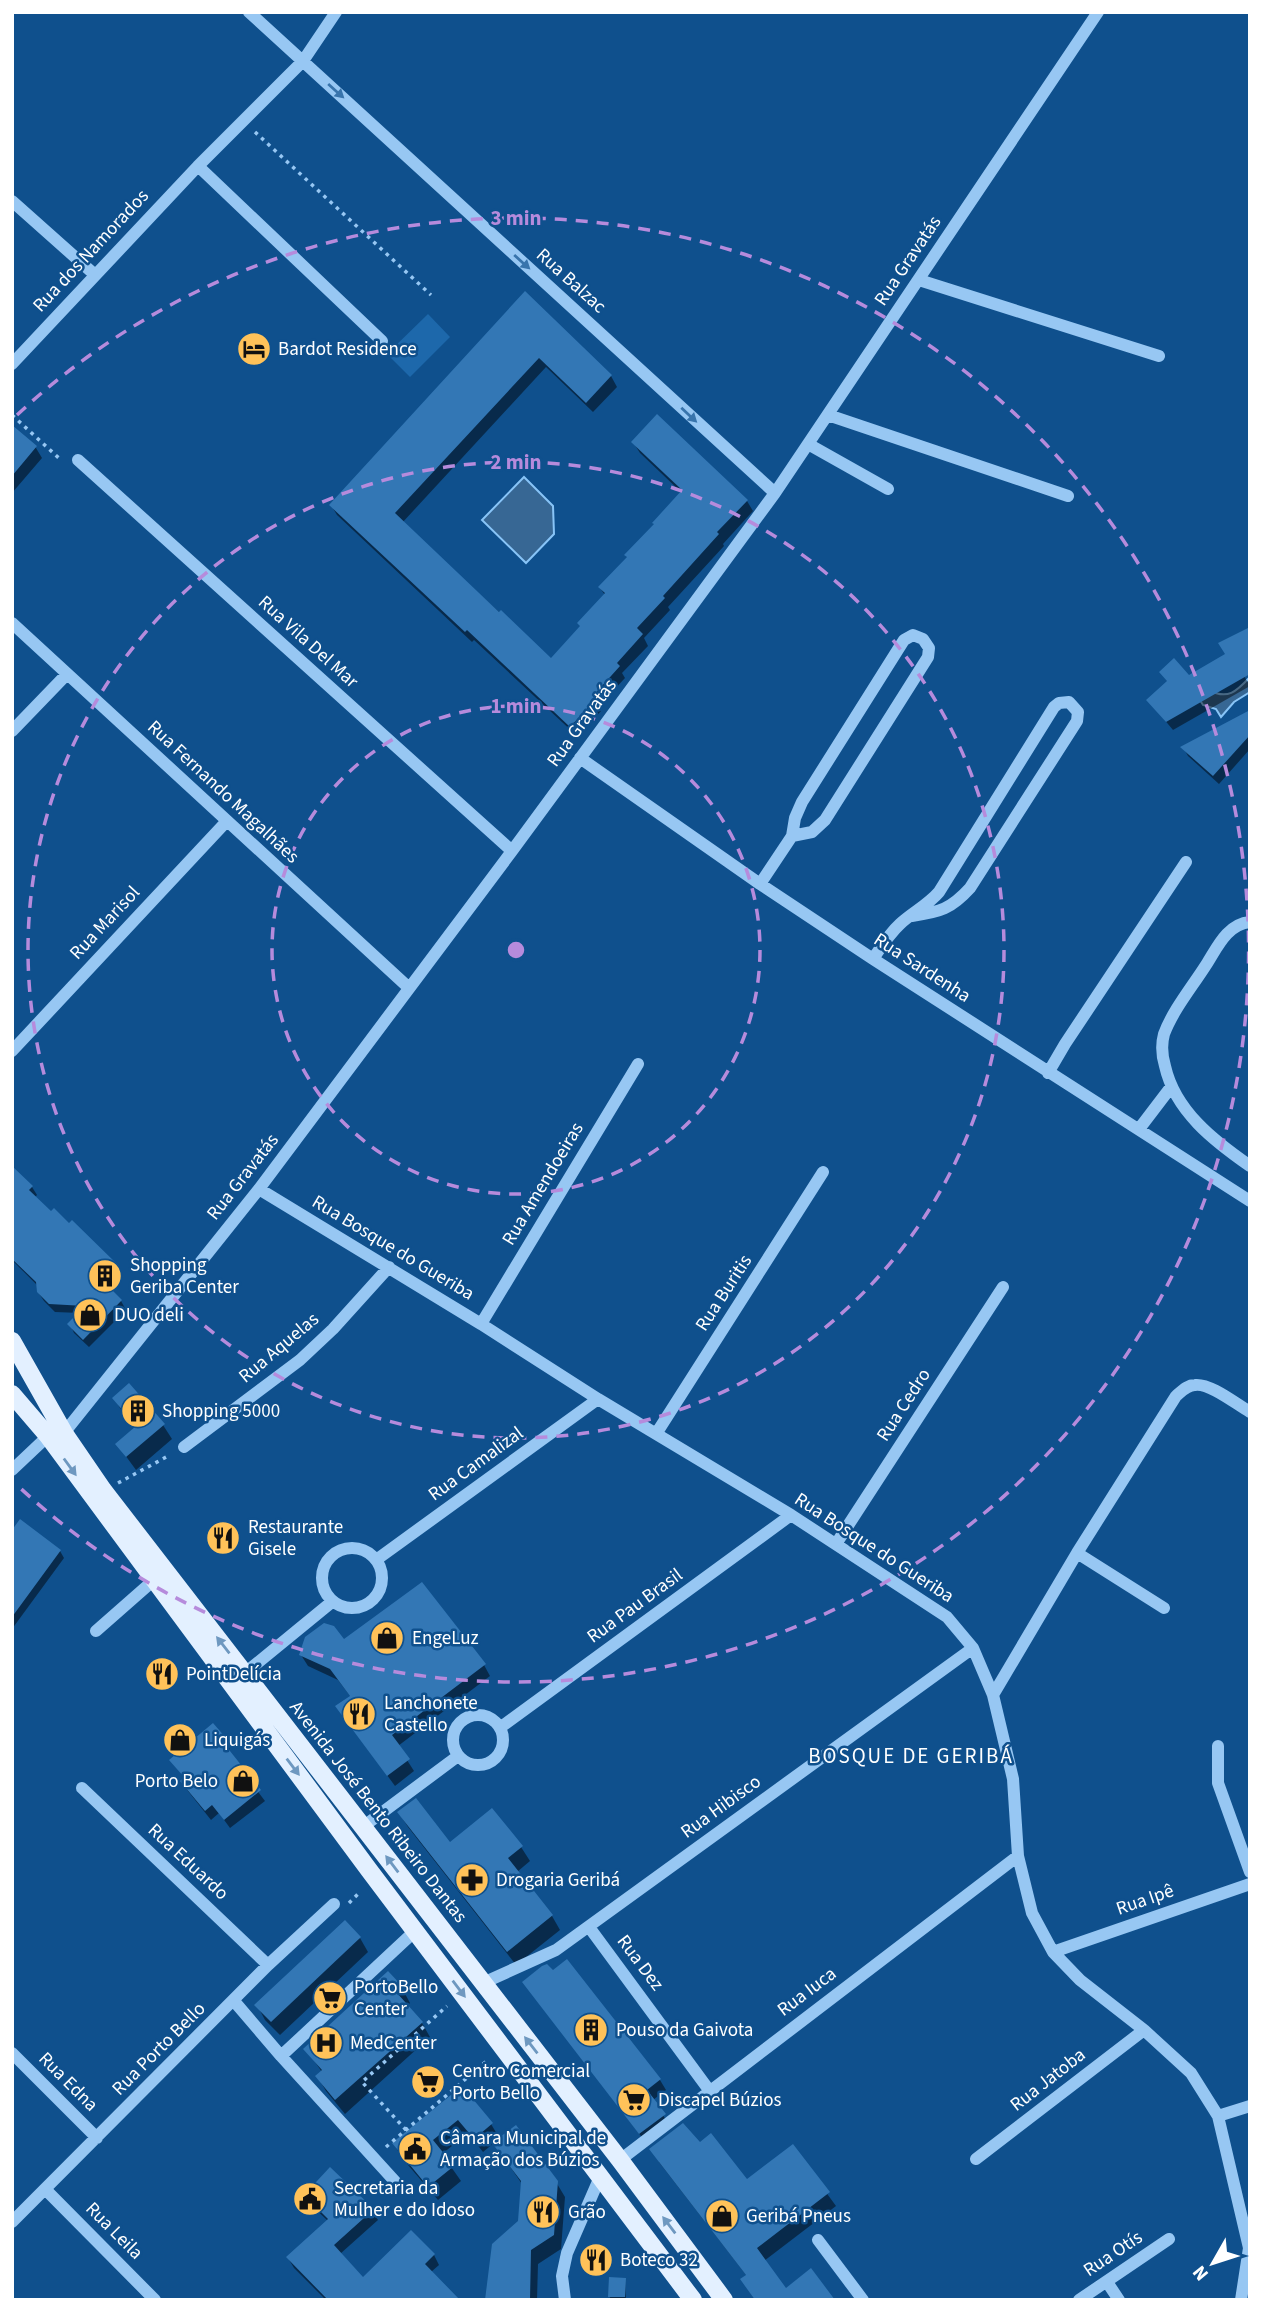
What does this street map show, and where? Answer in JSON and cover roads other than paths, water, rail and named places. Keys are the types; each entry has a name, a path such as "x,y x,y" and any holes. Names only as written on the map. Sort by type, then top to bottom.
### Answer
{"main road":[{"name":"Avenida José Bento Ribeiro Dantas","path":"13,1343 56,1435 154,1580 693,2300"},
{"name":"Avenida José Bento Ribeiro Dantas","path":"12,1394 56,1435 103,1490 364,1826 724,2300"}],"street":[{"name":"Rua Balzac","path":"249,12 775,494"},
{"name":"Rua dos Namorados","path":"12,364 94,274 303,61 336,12"},
{"name":"Rua Gravatás","path":"12,1470 56,1435 259,1189 512,851 775,494 1098,12"},
{"path":"198,166 382,341"},
{"path":"12,201 94,274"},
{"path":"919,279 1159,356"},
{"path":"828,415 1068,496"},
{"path":"808,444 888,489"},
{"name":"Rua Vila Del Mar","path":"78,460 512,851"},
{"name":"Rua Fernando Magalhães","path":"12,623 408,987"},
{"path":"760,884 792,836 795,818 802,802 904,640 913,635 923,639 929,648 928,657 825,820 812,832 792,836"},
{"path":"12,731 67,674"},
{"path":"873,959 902,922 927,905 950,876 1054,707 1059,703 1069,702 1078,712 1077,721 970,888 956,904 938,913 912,916"},
{"name":"Rua Sardenha","path":"580,758 873,959 1250,1201"},
{"name":"Rua Marisol","path":"12,1051 226,822"},
{"path":"1048,1073 1186,862"},
{"path":"1250,922 1237,925 1229,931 1170,1021 1163,1037 1162,1053 1171,1087 1180,1102 1205,1131 1250,1166"},
{"name":"Rua Amendoeiras","path":"481,1324 638,1064"},
{"path":"1139,1129 1171,1087"},
{"name":"Rua Buritis","path":"656,1434 823,1172"},
{"name":"Rua Bosque do Gueriba","path":"259,1189 791,1516 947,1617 973,1648 993,1695 1013,1779 1018,1856 1032,1913 1053,1952 1080,1980 1144,2030 1191,2073 1218,2116 1250,2248 1241,2300"},
{"name":"Rua Aquelas","path":"184,1447 300,1360 333,1329 388,1267"},
{"name":"Rua Cedro","path":"836,1544 1003,1287"},
{"path":"993,1695 1077,1553 1176,1396 1186,1387 1195,1384 1207,1386 1250,1412"},
{"name":"Rua Camalizal","path":"376,1560 598,1399"},
{"name":"Rua Pau Brasil","path":"501,1727 791,1516"},
{"path":"354,1548 366,1552 376,1560 382,1581 373,1600 364,1606 342,1607 325,1592 322,1579 324,1567 331,1556 354,1548"},
{"path":"1077,1553 1164,1608"},
{"path":"96,1631 154,1580"},
{"path":"245,1673 333,1601"},
{"name":"Rua Hibisco","path":"483,1983 540,1959 589,1927 973,1648"},
{"path":"481,1714 492,1718 501,1727 504,1738 502,1750 495,1760 483,1766 471,1765 458,1756 453,1745 454,1733 460,1722 469,1716 481,1714"},
{"path":"1218,1746 1218,1783 1250,1872"},
{"path":"364,1826 458,1756"},
{"name":"Rua Eduardo","path":"82,1788 268,1965"},
{"name":"Rua Iuca","path":"620,2160 1018,1856"},
{"name":"Rua Ipê","path":"1053,1952 1250,1884"},
{"name":"Rua Porto Bello","path":"12,2222 268,1965 334,1904"},
{"name":"Rua Dez","path":"589,1927 709,2090"},
{"path":"281,2056 415,1931"},
{"path":"234,2001 401,2188"},
{"name":"Rua Jatoba","path":"976,2159 1144,2030"},
{"name":"Rua Edna","path":"12,2053 97,2138"},
{"path":"1218,2116 1250,2106"},
{"path":"565,2300 562,2276 567,2253 600,2176"},
{"name":"Rua Leila","path":"45,2189 155,2300"},
{"name":"Rua Otís","path":"1079,2300 1169,2239"},
{"path":"818,2240 863,2300"},
{"path":"1107,2282 1119,2300"}],"place":[{"name":"Bardot Residence","path":"254,349"},
{"name":"Shopping Geriba Center","path":"105,1276"},
{"name":"DUO deli","path":"90,1315"},
{"name":"Shopping 5000","path":"138,1411"},
{"name":"Restaurante Gisele","path":"223,1538"},
{"name":"EngeLuz","path":"387,1638"},
{"name":"PointDelícia","path":"162,1674"},
{"name":"Lanchonete Castello","path":"359,1714"},
{"name":"Liquigás","path":"180,1740"},
{"name":"Porto Belo","path":"243,1781"},
{"name":"Drogaria Geribá","path":"472,1880"},
{"name":"PortoBello Center","path":"330,1998"},
{"name":"Pouso da Gaivota","path":"591,2030"},
{"name":"MedCenter","path":"326,2043"},
{"name":"Centro Comercial Porto Bello","path":"428,2082"},
{"name":"Discapel Búzios","path":"634,2100"},
{"name":"Câmara Municipal de Armação dos Búzios","path":"415,2149"},
{"name":"Secretaria da Mulher e do Idoso","path":"310,2199"},
{"name":"Grão","path":"543,2212"},
{"name":"Geribá Pneus","path":"722,2216"},
{"name":"Boteco 32","path":"596,2260"}],"district":[{"name":"BOSQUE DE GERIBÁ","path":"911,1756"}]}
